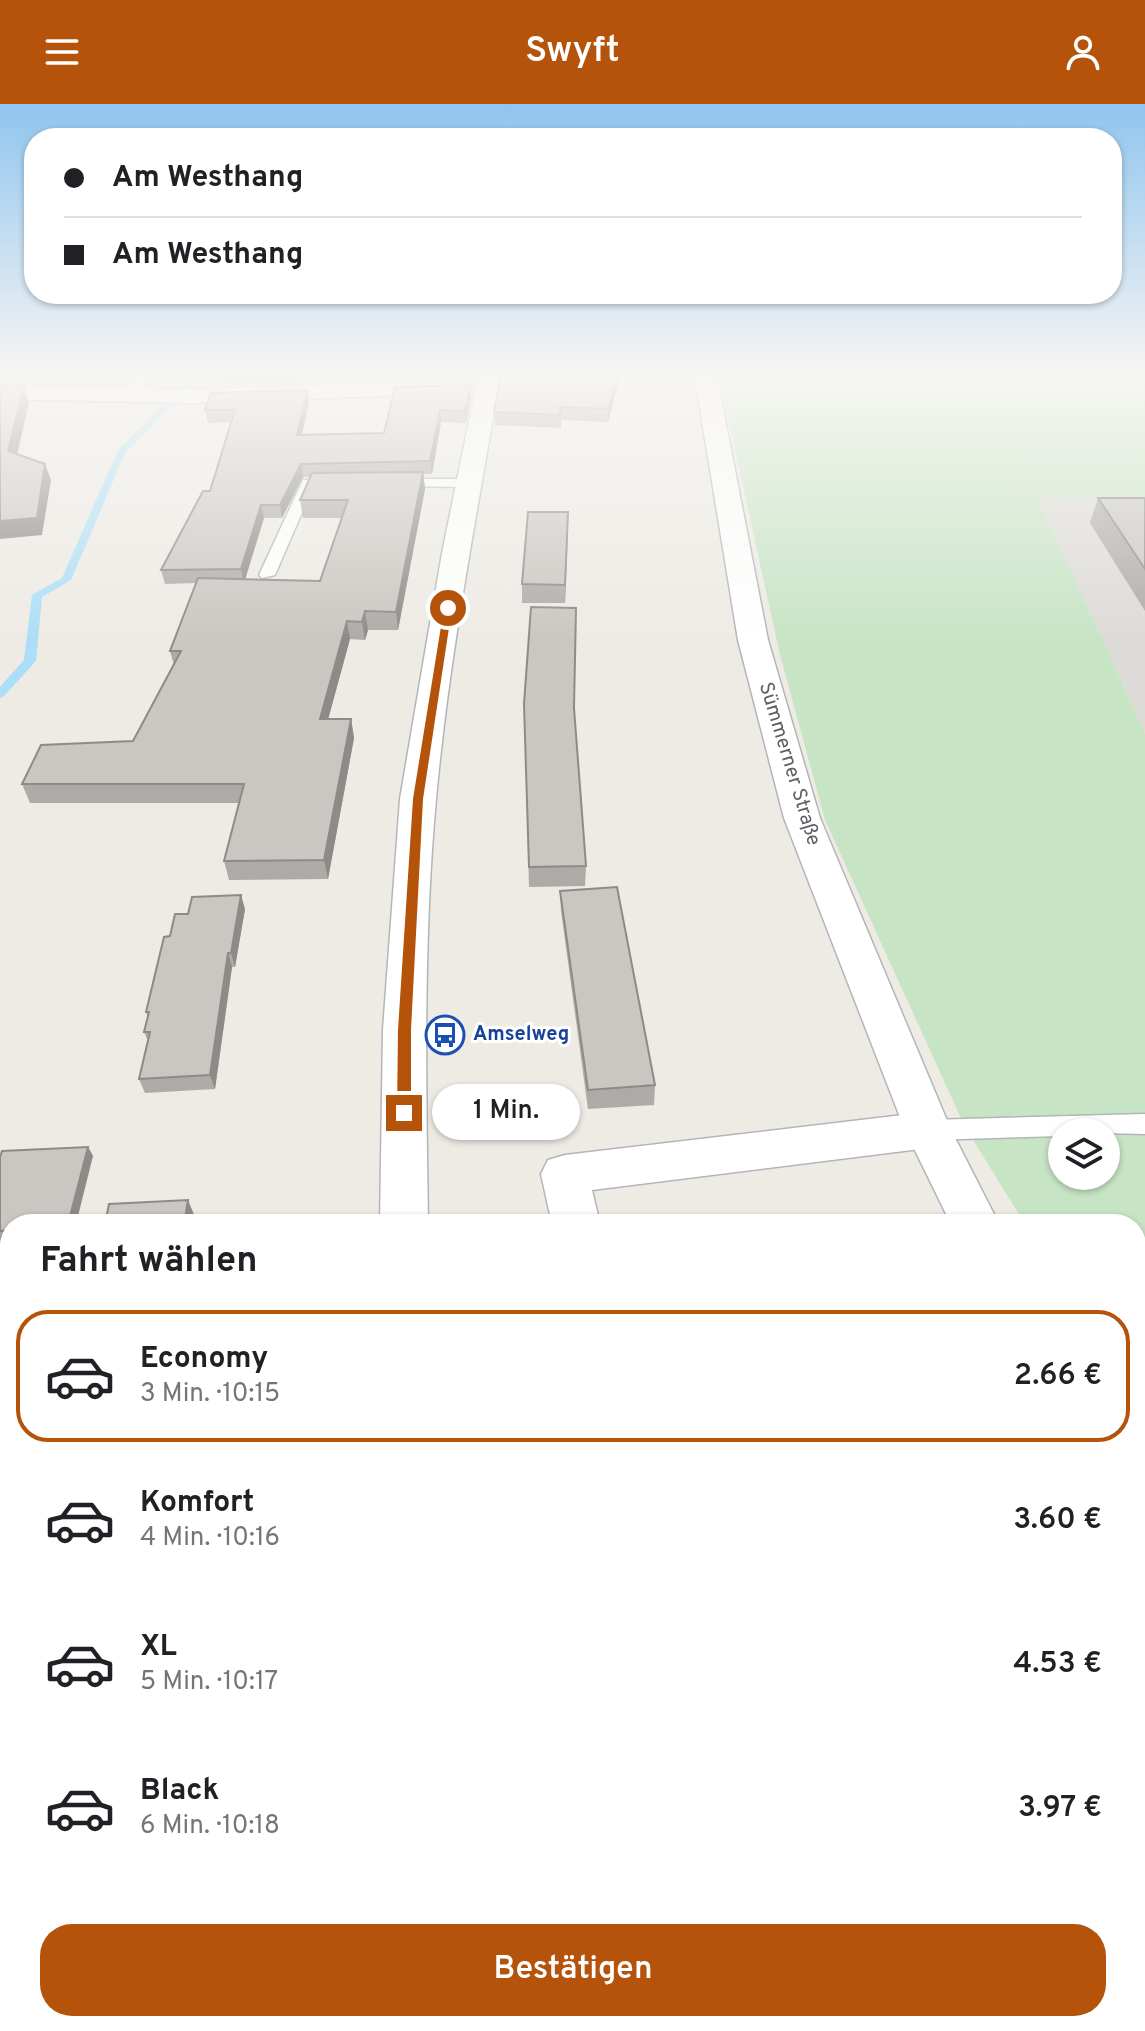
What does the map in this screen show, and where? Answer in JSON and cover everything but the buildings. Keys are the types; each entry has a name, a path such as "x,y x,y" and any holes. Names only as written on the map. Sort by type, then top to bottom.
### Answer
{"street":[{"path":"404,1214 404,1030 418,799 473,462"},
{"name":"Sümmerner Straße","path":"721,462 753,640 802,818 928,1130 970,1214"},
{"path":"574,1214 565,1174 928,1130"}],"lane":[{"path":"267,575 308,483 352,483"},
{"path":"381,483 469,483"},
{"path":"928,1130 1145,1124"}],"shaded area":[{"path":"1038,498 1145,498 1145,733"}],"green space":[{"path":"738,462 1145,462 1145,498 1038,498 1145,733 1145,1214 1019,1214 965,1127 825,820 780,655"}],"waterway":[{"path":"0,694 30,661 37,595 66,580 117,462"}],"place":[{"name":"Amselweg","path":"445,1035"}],"route":[{"path":"404,1113 404,1030 418,799 448,608"}]}
